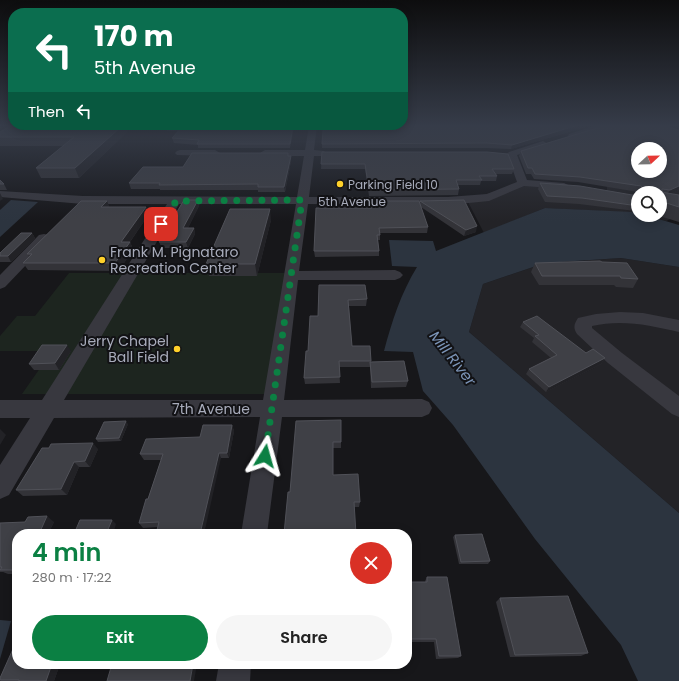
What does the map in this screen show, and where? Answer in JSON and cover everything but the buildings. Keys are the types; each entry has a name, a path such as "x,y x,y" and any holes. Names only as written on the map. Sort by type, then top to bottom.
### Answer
{"street":[{"path":"255,529 308,158"},
{"path":"510,158 523,183 578,187"},
{"name":"5th Avenue","path":"0,194 83,200 448,201 489,197 523,183"},
{"path":"68,214 83,200"},
{"path":"0,487 176,201"},
{"path":"0,284 53,230"},
{"path":"292,276 395,276"},
{"path":"679,326 636,317 603,317 584,322 583,330 615,358 679,408"},
{"name":"7th Avenue","path":"0,409 422,408"},
{"path":"233,681 234,669"}],"shaded area":[{"path":"631,172 631,178 667,177 679,180 679,215 667,221 667,186 631,186 631,213 545,208 484,233 467,200 515,185 607,191 607,175"},
{"path":"621,258 679,267 679,513 469,332 483,284 545,263"},
{"path":"69,273 286,273 267,394 22,394 52,351 0,351 0,336 17,316 35,316"}],"water":[{"path":"11,200 38,202 0,237 0,210"},
{"name":"Mill River","path":"545,208 631,212 631,222 667,221 679,225 679,267 621,258 545,263 483,284 469,332 679,513 679,681 638,681 621,645 535,539 453,425 423,391 413,352 384,351 390,329 406,287 417,267 392,266 389,240 433,241 436,251"},
{"path":"0,620 11,621 0,659"}],"place":[{"name":"Parking Field 10","path":"340,184"},
{"name":"Frank M. Pignataro Recreation Center","path":"102,260"},
{"name":"Jerry Chapel Ball Field","path":"177,349"}],"route":[{"path":"161,224 176,201 302,200 265,456"}]}
